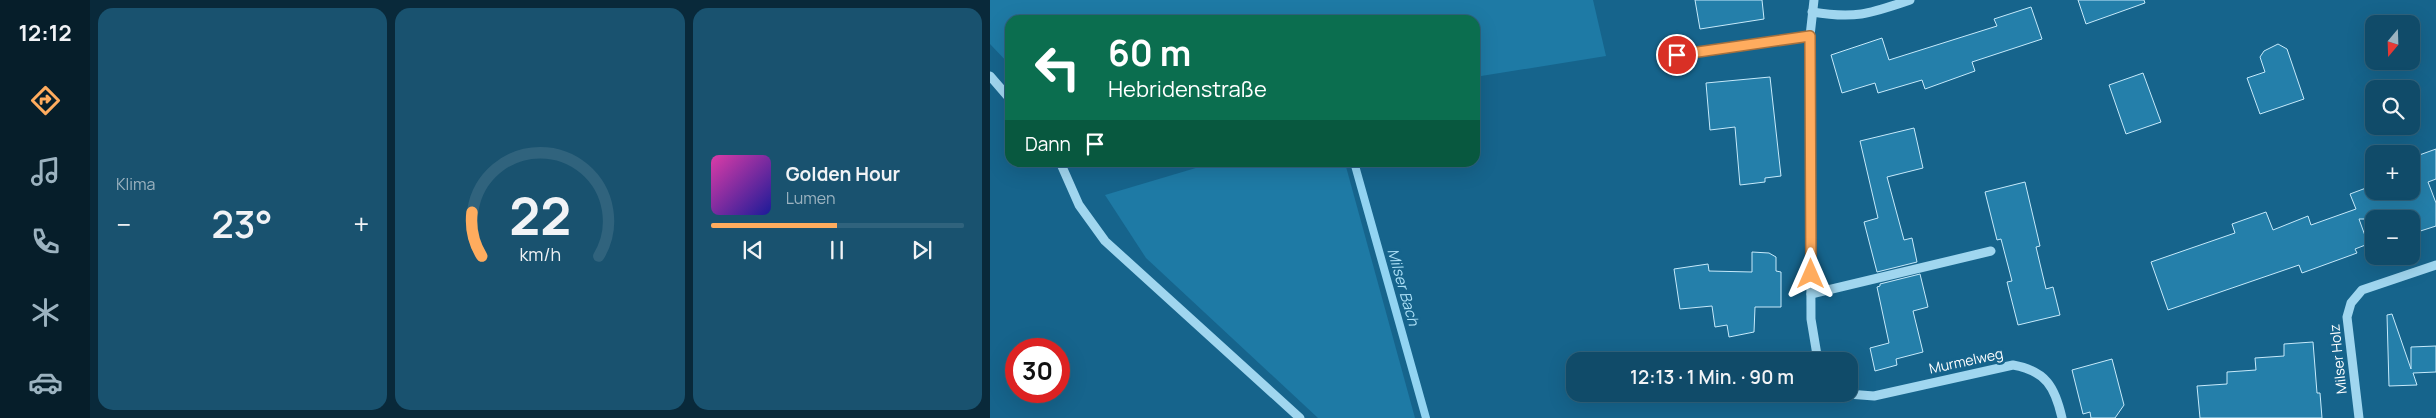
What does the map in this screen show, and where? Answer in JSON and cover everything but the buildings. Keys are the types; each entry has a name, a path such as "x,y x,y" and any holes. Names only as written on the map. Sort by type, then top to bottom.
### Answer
{"street":[{"path":"1814,0 1810,36 1811,294 1812,331 1816,352"},
{"path":"1812,12 1842,17 1872,14 1910,0"},
{"path":"1677,55 1810,36"},
{"path":"990,76 1005,93"},
{"path":"1062,167 1079,205 1105,241 1300,418"},
{"path":"1811,294 1991,251"},
{"name":"Milser Holz","path":"2359,418 2347,317 2351,303 2362,290 2436,265"},
{"name":"Murmelweg","path":"1858,395 1874,396 2013,365 2031,368 2048,382 2058,398 2062,418"}],"shaded area":[{"path":"990,0 1593,0 1606,56 1480,76 1480,15 1005,15 1005,60 990,44"},
{"path":"1199,167 1346,167 1415,418 1318,418 1146,258 1105,195"}],"waterway":[{"name":"Milser Bach","path":"1355,167 1426,418"}],"route":[{"path":"1677,55 1810,36 1811,274"}]}
